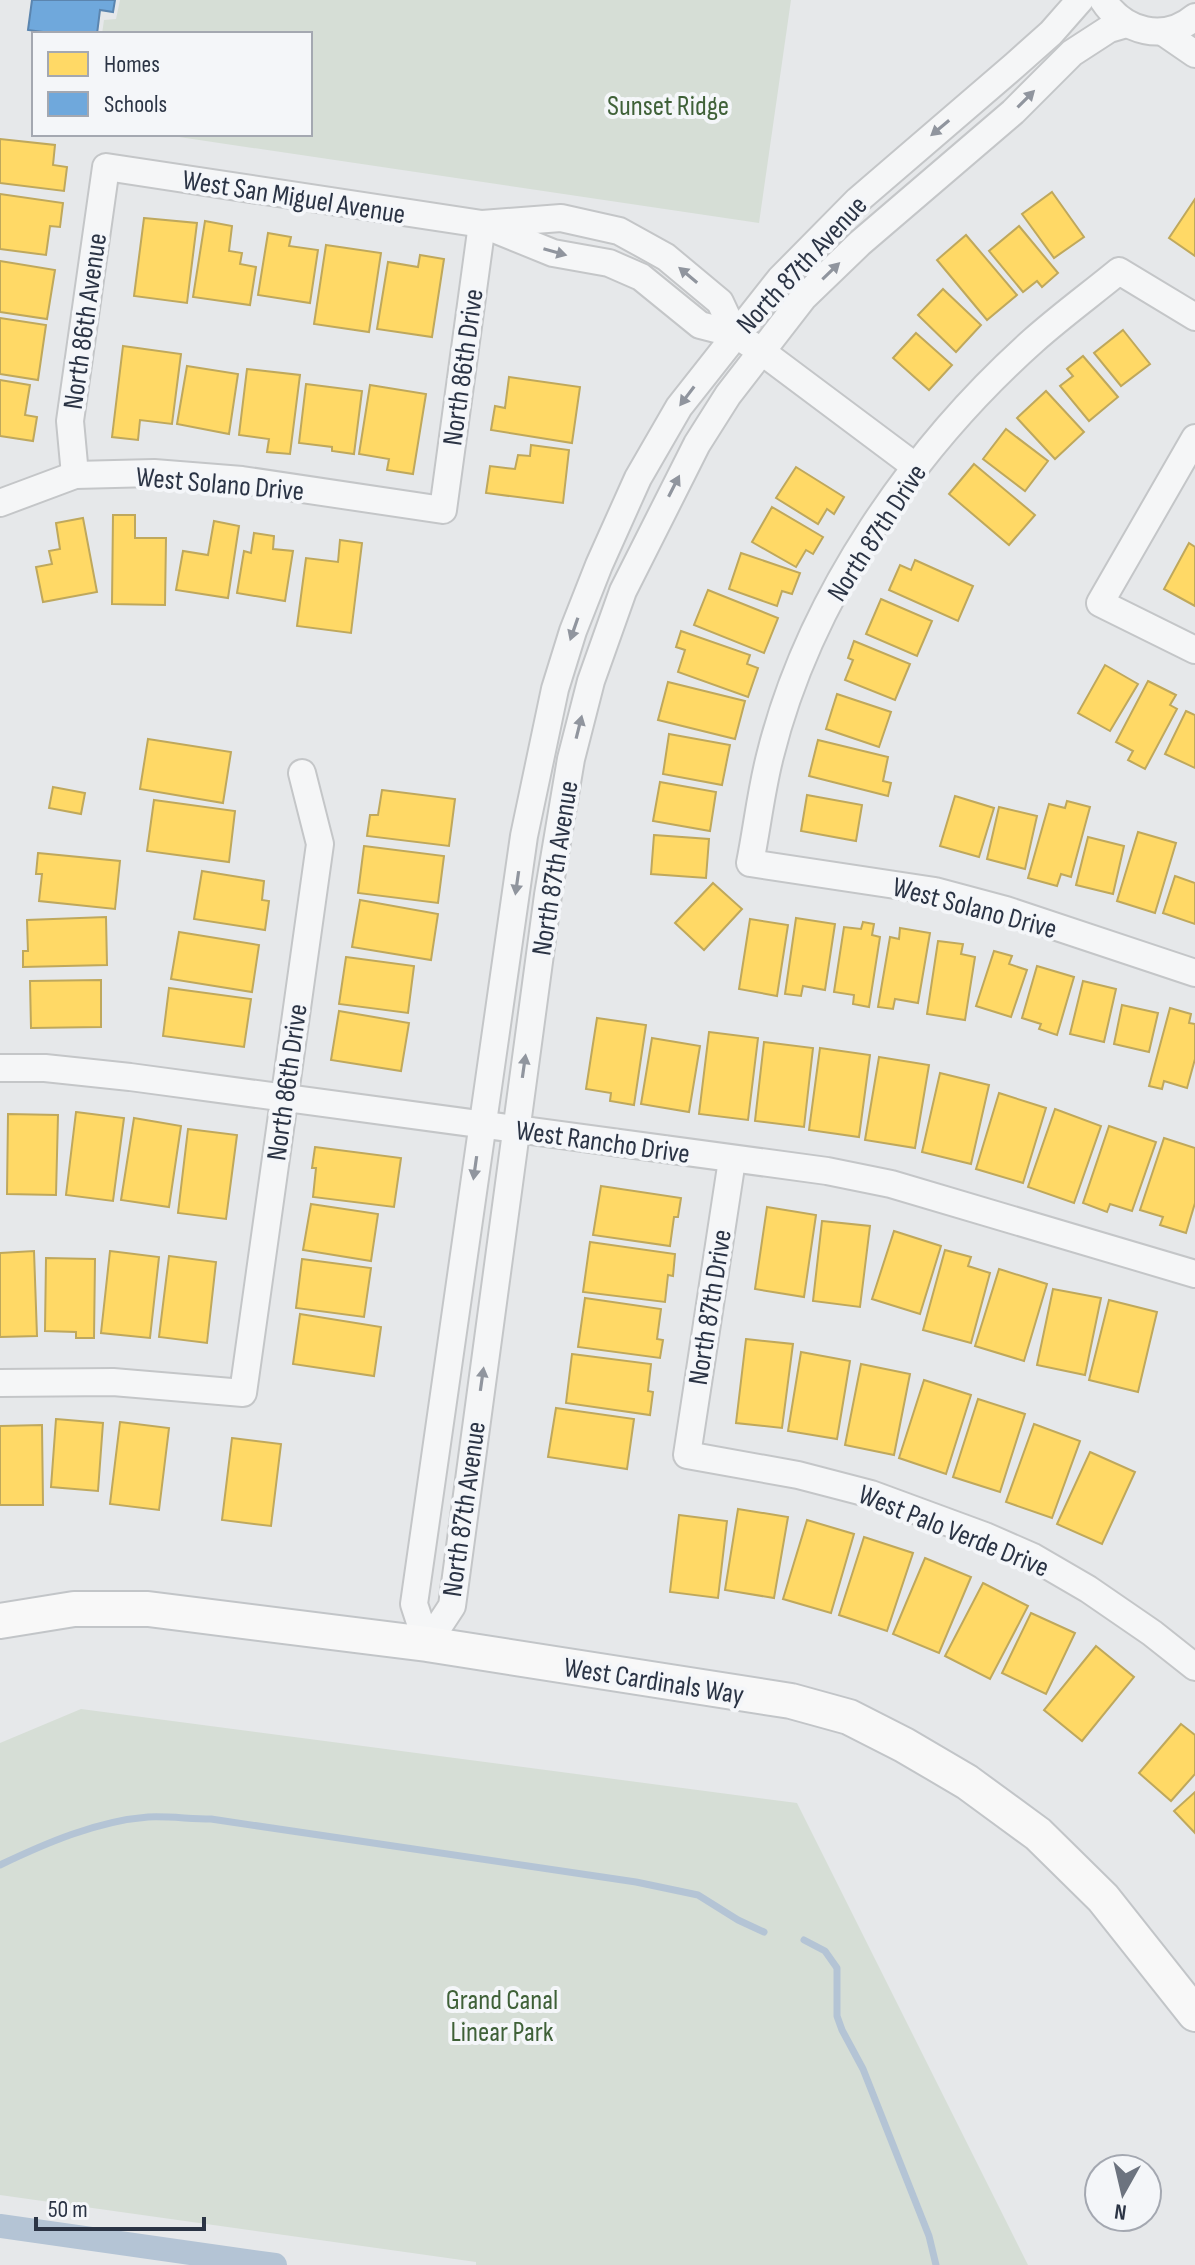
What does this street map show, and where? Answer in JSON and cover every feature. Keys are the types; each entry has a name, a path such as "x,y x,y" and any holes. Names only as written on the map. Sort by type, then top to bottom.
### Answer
{"main road":[{"name":"West Cardinals Way","path":"0,1621 74,1609 148,1609 427,1644 791,1701 849,1717 967,1782 1038,1834 1103,1898 1195,2014"}],"street":[{"name":"North 87th Avenue","path":"427,1644 414,1604 526,823 555,689 573,631 599,565 638,478 679,407 780,279 847,211 1051,33 1080,0"},
{"path":"1103,0 1111,12 1126,24 1144,31 1163,32 1178,28 1195,17"},
{"name":"North 87th Avenue","path":"427,1644 452,1606 515,1129 571,759 591,681 623,591 677,480 728,395 803,298 860,243 1013,112 1072,53 1109,29 1126,24"},
{"path":"1163,32 1195,54"},
{"name":"West San Miguel Avenue","path":"106,167 482,224 561,218 619,231 666,257 720,302 735,334"},
{"name":"North 86th Avenue","path":"75,475 70,421 106,167"},
{"name":"West San Miguel Avenue","path":"482,224 553,253 609,263 641,277 700,325 735,334 761,351 916,467"},
{"name":"North 86th Drive","path":"443,510 482,224"},
{"path":"592,260 600,226"},
{"name":"North 87th Drive","path":"750,863 770,755 811,638 881,513 916,467 963,410 1034,340 1119,271 1195,317"},
{"path":"1195,438 1100,603 1195,650"},
{"name":"West Solano Drive","path":"0,503 75,475 154,473 242,480 443,510"},
{"name":"North 86th Drive","path":"0,1383 113,1382 243,1393 320,844 302,773"},
{"name":"West Solano Drive","path":"750,863 935,891 1006,910 1195,973"},
{"name":"West Rancho Drive","path":"0,1068 45,1068 283,1097 827,1171 891,1184 1195,1274"},
{"name":"North 87th Drive","path":"687,1455 732,1160"},
{"name":"West Palo Verde Drive","path":"687,1455 798,1475 871,1494 985,1536 1033,1557 1088,1589 1195,1667"}],"green space":[{"name":"Sunset Ridge","path":"120,0 791,0 759,223 172,136 312,136 312,32 102,32 104,20 116,19"},
{"name":"Grand Canal Linear Park","path":"81,1709 797,1803 1028,2265 476,2265 476,2262 0,2195 0,1743"}],"building: Homes":[{"path":"0,139 55,145 53,165 67,167 64,191 0,183"},
{"path":"1052,192 1084,237 1054,258 1022,214"},
{"path":"0,194 63,203 60,227 50,226 46,255 0,249"},
{"path":"1195,199 1195,256 1169,238"},
{"path":"144,218 197,223 187,303 134,296"},
{"path":"205,221 232,226 229,251 242,253 240,264 256,267 250,305 193,297"},
{"path":"1019,226 1058,273 1042,287 1037,281 1023,292 989,251"},
{"path":"268,233 291,237 289,246 318,250 310,303 258,295"},
{"path":"966,235 1017,295 987,320 937,260"},
{"path":"326,245 381,253 369,332 314,324"},
{"path":"420,255 444,259 432,337 377,329 388,262 418,267"},
{"path":"0,261 55,270 47,319 0,312"},
{"path":"943,289 981,325 956,352 918,315"},
{"path":"0,318 46,325 38,380 0,374"},
{"path":"1123,330 1150,364 1121,386 1094,353"},
{"path":"916,333 952,365 929,390 893,358"},
{"path":"123,346 181,354 172,424 140,420 138,440 112,437"},
{"path":"1083,356 1118,397 1089,421 1060,386 1073,376 1067,369"},
{"path":"187,366 238,374 229,434 177,424"},
{"path":"247,369 300,375 290,454 267,452 269,439 239,435"},
{"path":"509,377 580,387 572,443 491,430 495,406 505,408"},
{"path":"0,380 30,385 25,415 37,417 33,441 0,436"},
{"path":"306,384 362,391 354,454 332,451 332,447 299,443"},
{"path":"370,385 426,394 413,474 387,470 389,459 359,454"},
{"path":"1046,391 1084,432 1055,459 1017,418"},
{"path":"1006,429 1048,461 1025,491 983,459"},
{"path":"531,445 569,450 563,503 486,493 490,466 515,469 518,455 530,456"},
{"path":"974,464 1035,515 1009,545 949,494"},
{"path":"796,467 844,497 834,514 827,509 818,524 776,498"},
{"path":"772,507 823,537 813,554 806,550 796,567 752,542"},
{"path":"113,515 135,515 135,538 166,538 165,605 112,604"},
{"path":"83,518 97,592 43,602 36,567 52,564 49,551 60,549 56,523"},
{"path":"214,521 239,526 228,598 176,590 183,551 208,555"},
{"path":"254,533 274,536 273,549 293,551 285,601 237,593 244,551 251,553"},
{"path":"340,540 362,543 351,633 297,626 306,558 338,562"},
{"path":"1189,543 1195,547 1195,606 1164,589"},
{"path":"741,553 800,573 792,594 782,591 777,606 729,589"},
{"path":"915,560 973,586 958,621 889,590 900,565 911,570"},
{"path":"708,590 778,618 764,653 694,625"},
{"path":"881,599 932,621 917,656 866,634"},
{"path":"681,631 750,655 747,664 758,668 748,697 678,672 685,650 676,647"},
{"path":"854,641 910,664 895,700 845,680 853,660 848,658"},
{"path":"1105,665 1138,684 1110,731 1078,713"},
{"path":"1148,681 1176,695 1170,705 1177,709 1145,769 1128,760 1133,751 1116,742"},
{"path":"668,682 745,701 735,739 658,720"},
{"path":"837,694 891,712 879,747 826,729"},
{"path":"1186,711 1195,715 1195,768 1165,754"},
{"path":"669,734 730,745 722,785 663,774"},
{"path":"148,739 231,752 223,803 140,789"},
{"path":"818,740 888,757 883,781 891,783 888,796 809,776"},
{"path":"660,782 716,792 710,831 653,821"},
{"path":"53,787 85,793 81,814 49,808"},
{"path":"382,790 455,799 449,846 367,836 370,815 378,815"},
{"path":"807,795 862,805 856,841 801,831"},
{"path":"955,796 994,808 979,857 940,846"},
{"path":"154,800 235,811 229,862 147,851"},
{"path":"1067,801 1090,807 1071,877 1061,874 1057,886 1028,878 1049,804 1065,808"},
{"path":"999,807 1037,816 1025,869 987,859"},
{"path":"1138,832 1176,843 1155,913 1117,901"},
{"path":"654,835 709,839 706,878 651,874"},
{"path":"1088,837 1124,846 1113,894 1076,885"},
{"path":"364,846 444,856 438,903 358,893"},
{"path":"38,853 120,861 115,909 39,901 42,874 36,874"},
{"path":"202,871 264,881 262,900 269,901 265,930 194,919"},
{"path":"1175,876 1195,883 1195,924 1163,913"},
{"path":"713,883 742,909 704,950 675,923"},
{"path":"360,900 438,914 431,960 352,947"},
{"path":"106,917 107,965 23,967 23,951 28,951 27,920"},
{"path":"796,918 835,924 825,990 803,986 801,996 785,994"},
{"path":"750,919 788,925 777,996 739,989"},
{"path":"863,922 874,924 872,935 880,937 869,1007 853,1004 854,995 834,992 844,927 861,929"},
{"path":"900,928 930,933 918,1003 895,999 893,1009 878,1007 890,937 899,939"},
{"path":"179,932 259,945 252,992 171,979"},
{"path":"938,941 963,944 961,954 975,957 965,1020 927,1014"},
{"path":"994,951 1012,956 1009,964 1027,970 1011,1017 976,1006"},
{"path":"346,957 414,966 408,1013 339,1004"},
{"path":"1037,966 1074,977 1057,1035 1039,1029 1041,1024 1022,1018"},
{"path":"101,980 101,1027 31,1028 30,981"},
{"path":"1083,981 1116,989 1104,1042 1070,1034"},
{"path":"169,988 251,999 244,1047 163,1036"},
{"path":"1122,1005 1158,1013 1149,1052 1114,1044"},
{"path":"1170,1008 1191,1014 1189,1023 1195,1024 1195,1059 1187,1088 1164,1081 1162,1089 1149,1086"},
{"path":"339,1011 409,1023 401,1071 331,1060"},
{"path":"597,1018 646,1025 634,1105 610,1101 611,1093 586,1089"},
{"path":"709,1032 758,1038 748,1120 699,1114"},
{"path":"652,1038 700,1046 689,1112 641,1104"},
{"path":"764,1042 813,1048 804,1127 755,1121"},
{"path":"820,1048 870,1055 859,1137 809,1130"},
{"path":"879,1057 929,1065 915,1148 865,1140"},
{"path":"940,1073 989,1085 971,1164 922,1152"},
{"path":"999,1093 1046,1108 1023,1183 976,1169"},
{"path":"1055,1109 1101,1126 1074,1203 1028,1187"},
{"path":"76,1112 124,1118 113,1201 66,1195"},
{"path":"8,1114 58,1115 56,1195 7,1194"},
{"path":"134,1118 181,1126 169,1207 121,1200"},
{"path":"1109,1126 1156,1142 1132,1211 1110,1204 1107,1212 1083,1203"},
{"path":"188,1129 237,1135 226,1219 178,1213"},
{"path":"1164,1138 1195,1148 1195,1203 1186,1233 1160,1225 1163,1217 1140,1210"},
{"path":"315,1147 401,1158 394,1207 313,1197"},
{"path":"601,1186 681,1198 678,1217 674,1217 670,1246 593,1235"},
{"path":"311,1204 378,1214 371,1261 303,1250"},
{"path":"767,1207 816,1215 804,1297 755,1289"},
{"path":"822,1221 870,1226 860,1307 813,1301"},
{"path":"894,1231 941,1246 920,1314 872,1299"},
{"path":"590,1242 675,1254 673,1276 668,1275 665,1302 583,1292"},
{"path":"945,1250 971,1257 968,1266 990,1273 971,1343 923,1330"},
{"path":"34,1251 37,1336 0,1337 0,1253"},
{"path":"110,1251 159,1257 150,1338 101,1333"},
{"path":"169,1256 216,1262 207,1343 159,1337"},
{"path":"46,1258 95,1259 94,1338 76,1338 76,1332 45,1331"},
{"path":"302,1259 371,1268 364,1317 296,1308"},
{"path":"999,1269 1047,1284 1024,1361 975,1346"},
{"path":"1053,1289 1101,1298 1085,1375 1037,1365"},
{"path":"585,1298 661,1309 657,1339 663,1340 660,1358 578,1347"},
{"path":"1109,1300 1157,1312 1138,1392 1089,1380"},
{"path":"300,1314 381,1327 374,1376 293,1364"},
{"path":"746,1339 793,1344 782,1428 736,1423"},
{"path":"801,1352 850,1361 837,1439 788,1431"},
{"path":"572,1354 651,1364 648,1391 653,1392 650,1415 566,1403"},
{"path":"861,1364 910,1374 894,1455 845,1445"},
{"path":"924,1380 971,1395 946,1474 899,1458"},
{"path":"978,1399 1025,1414 1000,1492 953,1477"},
{"path":"556,1408 634,1419 627,1469 548,1457"},
{"path":"56,1419 103,1423 98,1491 51,1487"},
{"path":"120,1422 169,1428 159,1510 110,1504"},
{"path":"1034,1424 1080,1441 1052,1518 1006,1502"},
{"path":"42,1425 43,1505 0,1505 0,1426"},
{"path":"232,1438 281,1444 271,1526 222,1520"},
{"path":"1090,1452 1135,1472 1102,1544 1057,1524"},
{"path":"738,1509 788,1517 774,1598 725,1590"},
{"path":"679,1515 727,1521 718,1598 670,1592"},
{"path":"807,1520 854,1534 831,1613 783,1599"},
{"path":"864,1537 913,1553 887,1631 839,1615"},
{"path":"925,1558 971,1577 939,1653 893,1634"},
{"path":"983,1583 1028,1606 990,1679 945,1656"},
{"path":"1031,1613 1075,1633 1046,1694 1002,1673"},
{"path":"1096,1646 1134,1677 1082,1741 1044,1710"},
{"path":"1181,1724 1195,1735 1195,1774 1171,1801 1139,1773"},
{"path":"1195,1792 1195,1833 1174,1811"}],"building: Schools":[{"path":"32,0 115,0 113,12 100,10 97,32 28,30"}],"waterway":[{"path":"0,1865 54,1841 110,1823 148,1817 211,1819 636,1882 698,1895 764,1932"},
{"path":"804,1940 825,1951 837,1968 837,2016 863,2069 929,2236 936,2265"},
{"path":"0,2226 275,2265"}]}
